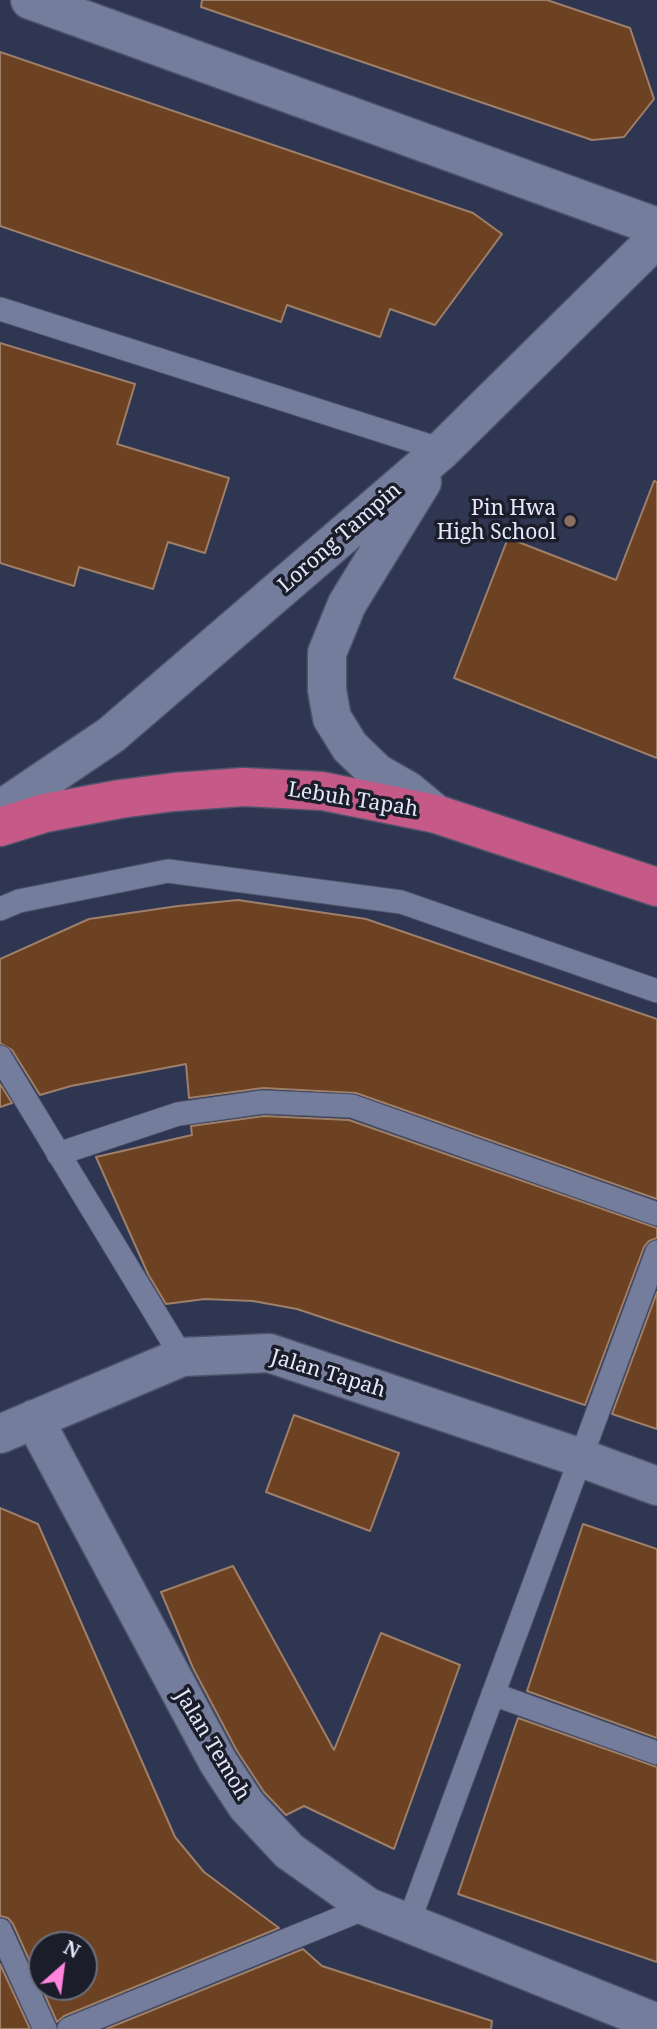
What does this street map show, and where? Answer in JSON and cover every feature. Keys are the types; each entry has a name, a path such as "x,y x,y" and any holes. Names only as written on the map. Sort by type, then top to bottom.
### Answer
{"highway":[{"name":"Lebuh Tapah","path":"0,827 45,813 120,799 243,787 322,791 436,814 657,887"}],"street":[{"path":"30,0 657,227"},
{"name":"Lorong Tampin","path":"0,810 111,735 442,450 657,238"},
{"path":"436,814 407,790 377,773 350,747 332,718 327,691 327,653 347,604 442,450"},
{"name":"Jalan Tapah","path":"17,1427 182,1357 270,1353 657,1486"},
{"name":"Jalan Temoh","path":"17,1427 218,1762 247,1806 289,1851 368,1907 657,2023"}],"lane":[{"path":"0,309 442,450"},
{"path":"0,909 19,901 168,871 401,902 657,991"},
{"path":"0,1057 182,1357"},
{"path":"58,1154 178,1114 264,1102 352,1106 657,1214"},
{"path":"408,1924 657,1252"},
{"path":"493,1694 657,1753"},
{"path":"69,2029 368,1907"},
{"path":"0,1930 45,2029"}],"building":[{"path":"202,0 547,0 630,28 654,99 624,137 592,140 201,7"},
{"path":"0,52 473,213 502,234 435,325 390,309 380,337 287,305 281,322 0,226"},
{"path":"0,343 135,384 117,444 229,478 205,553 168,542 153,589 79,567 74,586 0,563"},
{"path":"654,481 657,482 657,758 454,678 508,538 616,580"},
{"path":"238,900 366,919 657,1019 657,1199 356,1093 263,1088 189,1098 186,1064 71,1086 40,1095 12,1050 0,1043 0,959 89,919"},
{"path":"0,1084 12,1103 0,1107"},
{"path":"264,1116 349,1120 657,1228 657,1238 644,1247 585,1405 297,1309 253,1301 205,1299 166,1304 148,1274 96,1157 192,1135 191,1126"},
{"path":"657,1292 657,1429 612,1414"},
{"path":"294,1415 399,1453 370,1531 266,1492"},
{"path":"0,1508 38,1524 175,1837 204,1872 279,1928 64,2016 57,2022 48,2001 98,2001 98,1931 28,1931 28,1957 8,1918 0,1916"},
{"path":"583,1524 657,1549 657,1738 527,1691"},
{"path":"233,1566 334,1750 381,1633 460,1665 394,1849 304,1806 286,1815 264,1792 237,1751 193,1668 161,1592"},
{"path":"518,1718 657,1767 657,1962 458,1894"},
{"path":"303,1949 322,1966 492,2021 491,2029 106,2029"},
{"path":"0,1964 30,2029 0,2029"}],"place":[{"name":"Pin Hwa High School","path":"570,521"}]}
